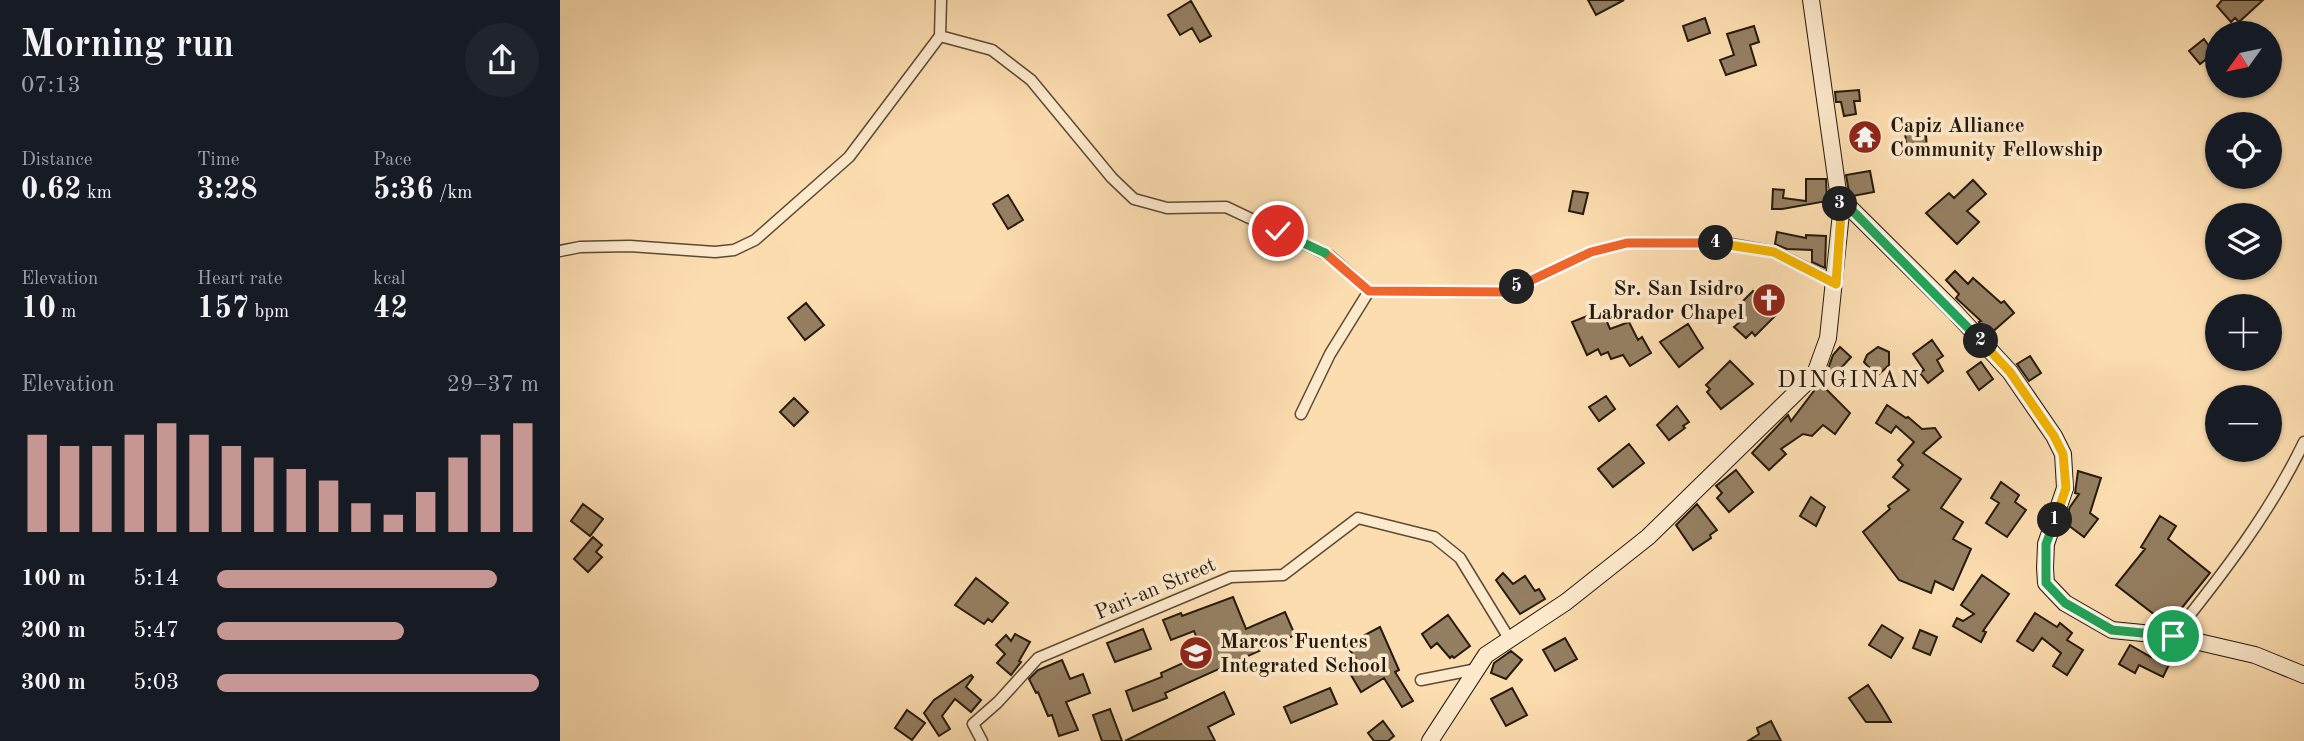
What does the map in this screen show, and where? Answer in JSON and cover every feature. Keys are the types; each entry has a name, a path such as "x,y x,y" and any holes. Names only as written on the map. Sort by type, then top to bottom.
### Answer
{"main road":[{"path":"1430,741 1486,655 1566,602 1648,537 1815,374 1828,338 1836,284 1841,213 1811,0"},
{"path":"1839,197 1953,310 2010,372 2059,445 2063,454 2066,488 2046,544 2046,583 2065,603 2112,630 2173,636 2255,655 2304,675"}],"street":[{"path":"560,251 580,247 630,246 715,252 733,250 755,240 849,157 940,36 941,0"},
{"path":"940,36 992,50 1031,80 1112,178 1134,199 1167,208 1226,207 1330,256 1369,291 1507,292 1591,252 1627,243 1726,243 1774,252 1836,284"},
{"path":"1301,414 1331,354 1369,291"},
{"path":"2173,636 2247,540 2304,442"},
{"name":"Pari-an Street","path":"982,741 973,724 998,702 1038,658 1231,577 1283,575 1358,518 1434,537 1460,558 1510,640"},
{"path":"1421,680 1477,669"}],"building":[{"path":"1588,0 1624,0 1596,15"},
{"path":"2222,0 2263,0 2240,21 2235,18 2230,21 2217,6"},
{"path":"1191,1 1211,36 1200,42 1192,28 1180,35 1168,15"},
{"path":"1705,18 1710,33 1688,41 1683,26"},
{"path":"1754,26 1759,42 1750,45 1756,65 1726,75 1720,60 1734,55 1727,34"},
{"path":"2204,39 2205,60 2200,64 2189,51"},
{"path":"1859,90 1860,101 1854,101 1856,114 1844,116 1841,102 1836,102 1835,92"},
{"path":"1925,120 1927,150 1906,152 1905,121"},
{"path":"1870,171 1874,192 1853,196 1849,192 1846,175"},
{"path":"1806,179 1826,179 1827,201 1772,209 1773,189 1784,190 1783,198 1806,201"},
{"path":"1973,180 1986,194 1967,211 1979,222 1957,244 1926,213 1949,193 1954,198"},
{"path":"1573,191 1588,193 1583,214 1569,211"},
{"path":"1008,195 1023,220 1008,229 993,204"},
{"path":"1777,232 1806,238 1806,235 1826,236 1825,268 1812,262 1812,250 1787,249 1775,244"},
{"path":"1955,271 1968,284 1973,278 2001,303 2004,301 2014,313 1990,334 1979,322 1981,321 1956,298 1959,294 1946,280"},
{"path":"1753,291 1776,315 1755,336 1752,332 1746,338 1734,327 1741,321 1732,312"},
{"path":"806,303 824,325 805,340 788,318"},
{"path":"1602,310 1610,329 1629,322 1638,340 1642,337 1651,353 1630,366 1623,355 1611,359 1608,352 1601,355 1598,349 1587,355 1572,322"},
{"path":"1688,324 1703,348 1679,367 1660,342"},
{"path":"1932,340 1943,356 1937,360 1943,371 1928,383 1920,373 1924,370 1913,354"},
{"path":"1840,347 1851,357 1833,377 1827,372 1833,355"},
{"path":"1878,347 1889,352 1889,365 1877,376 1864,362 1867,355"},
{"path":"2030,356 2041,373 2029,381 2017,364"},
{"path":"1730,361 1753,384 1721,409 1707,392 1710,389 1706,385"},
{"path":"1981,362 1993,379 1979,390 1967,372"},
{"path":"1820,383 1850,413 1835,434 1823,425 1812,436 1803,434 1781,449 1786,454 1769,470 1752,453 1788,415 1791,421"},
{"path":"1606,396 1615,409 1599,421 1589,407"},
{"path":"794,398 808,412 794,426 780,412"},
{"path":"1887,405 1922,429 1935,428 1941,437 1923,453 1961,479 1941,508 1963,522 1953,539 1971,549 1953,590 1935,581 1931,593 1899,580 1863,532 1890,509 1888,506 1909,490 1893,477 1903,465 1898,460 1914,442 1896,426 1891,433 1876,423"},
{"path":"1677,406 1689,422 1669,440 1657,425"},
{"path":"1629,444 1644,463 1613,487 1598,469"},
{"path":"1736,470 1753,492 1729,512 1717,498 1722,493 1716,486"},
{"path":"2078,471 2101,478 2090,513 2098,519 2084,537 2064,522 2079,494 2075,493"},
{"path":"2001,482 2019,495 2015,502 2026,510 2007,537 1986,523 1999,503 1991,498"},
{"path":"1811,497 1825,507 1816,526 1800,516"},
{"path":"583,504 603,519 590,536 571,521"},
{"path":"1697,504 1717,530 1710,535 1711,538 1693,550 1676,525"},
{"path":"2160,516 2176,526 2168,539 2210,573 2168,625 2116,585 2145,549 2141,547"},
{"path":"593,537 602,545 596,552 602,557 588,572 574,559"},
{"path":"1503,573 1513,584 1525,576 1535,591 1539,589 1545,599 1520,614 1496,580"},
{"path":"1982,575 2009,594 1983,631 1986,632 1981,642 1953,626 1957,618 1963,621 1974,614 1961,605"},
{"path":"976,578 1008,603 992,622 988,619 984,624 955,605"},
{"path":"1233,597 1246,629 1285,612 1295,635 1165,693 1167,698 1133,711 1126,691 1162,677 1161,673 1203,654 1194,631 1171,640 1163,620 1181,613 1182,616"},
{"path":"2035,613 2057,627 2060,623 2072,633 2067,640 2083,650 2067,675 2053,666 2061,653 2042,638 2033,651 2017,641"},
{"path":"1448,615 1470,646 1454,658 1450,658 1437,643 1431,648 1422,634"},
{"path":"1882,625 1903,638 1891,658 1869,645"},
{"path":"1380,627 1399,670 1395,672 1413,701 1402,707 1384,678 1361,692 1351,675 1363,668 1349,649 1361,637"},
{"path":"1143,629 1151,649 1115,662 1107,643"},
{"path":"1920,630 1937,637 1930,655 1913,648"},
{"path":"1015,634 1030,642 1019,661 1021,662 1011,675 997,663 1005,654 996,645 1006,635 1011,641"},
{"path":"1565,638 1577,659 1555,671 1543,650"},
{"path":"2130,645 2151,657 2157,645 2177,648 2163,677 2139,665 2135,673 2119,664"},
{"path":"1511,651 1522,660 1506,679 1491,673 1494,663"},
{"path":"1062,660 1070,679 1083,674 1090,693 1066,702 1078,730 1059,736 1052,715 1048,716 1029,679 1038,670"},
{"path":"971,675 973,677 966,687 981,700 971,712 955,699 942,716 950,729 939,736 924,713 934,700"},
{"path":"1868,685 1891,722 1866,722 1849,698"},
{"path":"1330,688 1337,704 1291,723 1284,707"},
{"path":"1512,688 1527,715 1506,726 1491,699"},
{"path":"1224,692 1234,714 1208,727 1215,741 1125,741"},
{"path":"1110,709 1122,741 1102,741 1093,715"},
{"path":"907,710 925,723 912,740 895,728"},
{"path":"1383,721 1394,736 1388,741 1374,741 1368,733"},
{"path":"1771,721 1781,741 1748,741 1759,734 1757,728"}],"place":[{"name":"Capiz Alliance Community Fellowship","path":"1865,137"},
{"name":"Sr. San Isidro Labrador Chapel","path":"1769,300"},
{"name":"Marcos Fuentes Integrated School","path":"1196,653"}],"district":[{"name":"DINGINAN","path":"1849,379"}],"route":[{"path":"1278,231 1330,256 1369,291 1507,292 1591,252 1627,243 1726,243 1774,252 1836,284 1841,213 1839,197 1953,310 2010,372 2054,436 2063,454 2066,488 2046,544 2046,583 2065,603 2092,621 2112,630 2173,636"}]}
